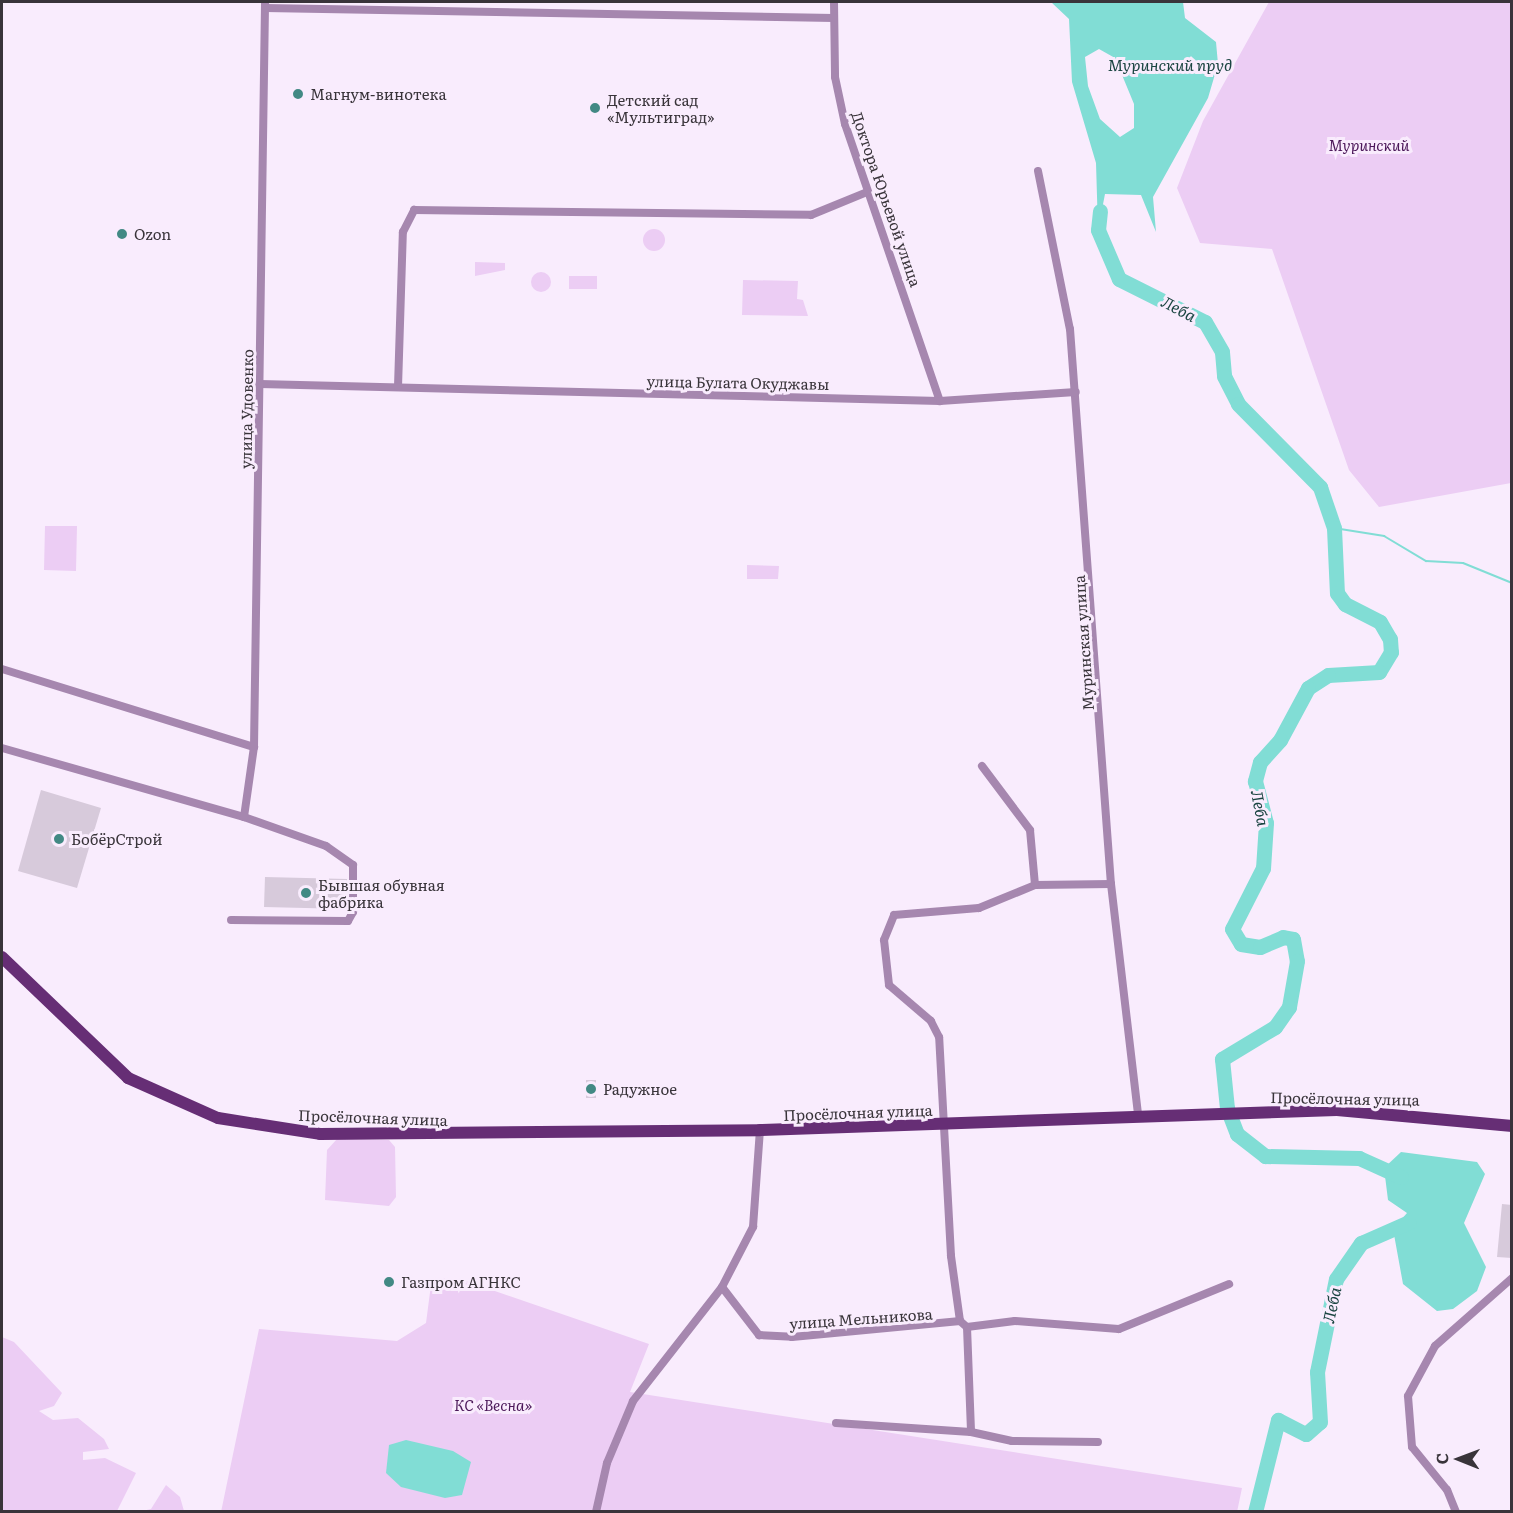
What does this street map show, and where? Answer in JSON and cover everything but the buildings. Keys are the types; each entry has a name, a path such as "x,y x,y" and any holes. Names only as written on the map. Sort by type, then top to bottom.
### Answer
{"main road":[{"name":"Просёлочная улица","path":"2,957 113,1067 207,1114 320,1134 760,1130 947,1124 1138,1114 1337,1110 1512,1126"}],"street":[{"name":"Доктора Юрьевой улица","path":"834,2 839,97 867,192 936,377 940,400"},
{"path":"265,5 834,18"},
{"name":"улица Удовенко","path":"244,817 254,747 265,5"},
{"name":"Муринская улица","path":"1038,171 1070,329 1111,884 1138,1114"},
{"path":"398,387 403,232 414,210 811,214 867,192"},
{"name":"улица Булата Окуджавы","path":"260,384 940,400 1076,392"},
{"path":"3,670 254,747"},
{"path":"2,748 244,817 349,859 354,870 353,912 345,921 231,920"},
{"path":"982,766 1030,830 1035,885"},
{"path":"1111,884 1035,885 979,908 901,913 888,922 884,965 889,985 931,1021 939,1037 947,1124 951,1256 960,1322 967,1327 1015,1321 1119,1329 1229,1284"},
{"path":"596,1512 607,1463 633,1401 722,1287 753,1227 760,1130"},
{"path":"1456,1512 1439,1479 1415,1453 1408,1436 1408,1396 1435,1346 1512,1278"},
{"name":"улица Мельникова","path":"722,1287 759,1335 803,1336 960,1322"},
{"path":"967,1327 971,1432"},
{"path":"836,1423 971,1432 1012,1442 1098,1442"}],"green space":[{"name":"Муринский","path":"1269,2 1511,2 1511,483 1379,507 1349,470 1272,249 1200,243 1177,188 1203,121"},
{"path":"654,229 662,232 665,240 662,248 654,251 646,248 643,240 646,232"},
{"path":"475,262 505,263 505,270 475,276"},
{"path":"541,272 548,275 551,282 548,289 541,292 534,289 531,282 534,275"},
{"path":"569,276 597,276 597,289 569,289"},
{"path":"743,280 798,281 797,299 803,300 808,316 742,315"},
{"path":"45,526 77,526 76,571 44,570"},
{"path":"747,565 779,566 778,579 747,579"},
{"path":"337,1139 389,1140 395,1147 396,1197 389,1206 325,1200 327,1150"},
{"name":"КС «Весна»","path":"432,1277 466,1281 649,1344 630,1392 1242,1488 1237,1512 221,1512 259,1329 397,1341 426,1323"},
{"path":"2,1337 14,1342 62,1393 54,1406 39,1411 53,1420 78,1418 104,1439 109,1449 83,1452 83,1460 105,1458 136,1473 117,1511 2,1511"},
{"path":"166,1485 180,1497 184,1511 142,1511 151,1509"}],"water":[{"name":"Муринский пруд","path":"1051,2 1183,2 1185,18 1216,42 1218,64 1208,98 1153,197 1156,232 1141,195 1105,194 1098,230 1096,163 1072,82 1069,19","holes":["1099,49 1115,58 1134,104 1134,128 1120,137 1100,119 1088,86 1085,57"]},
{"path":"1401,1152 1477,1162 1485,1174 1464,1223 1486,1267 1477,1291 1453,1309 1437,1311 1403,1284 1393,1229 1407,1213 1388,1200 1384,1168"},
{"path":"406,1440 453,1451 471,1462 462,1495 445,1498 401,1487 386,1473 389,1445"}],"waterway":[{"name":"Леба","path":"1100,211 1098,230 1119,279 1205,322 1222,352 1224,376 1238,404 1320,487 1334,528 1337,593 1345,604 1380,622 1390,639 1391,652 1379,672 1328,675 1308,688 1280,740 1260,762 1255,781 1266,823 1263,868 1232,929 1241,944 1260,947 1283,937 1293,939 1297,961 1289,1007 1275,1027 1222,1059 1227,1108 1237,1134 1265,1156 1359,1158 1401,1177"},
{"path":"1334,528 1384,536 1426,561 1463,563 1512,583"},
{"name":"Леба","path":"1255,1512 1278,1420 1306,1434 1320,1422 1317,1372 1336,1279 1361,1243 1409,1222"}],"place":[{"name":"Магнум-винотека","path":"298,94"},
{"name":"Детский сад «Мультиград»","path":"595,108"},
{"name":"Ozon","path":"122,234"},
{"name":"БобёрСтрой","path":"59,839"},
{"name":"Бывшая обувная фабрика","path":"306,893"},
{"name":"Радужное","path":"591,1089"},
{"name":"Газпром АГНКС","path":"389,1282"}]}
